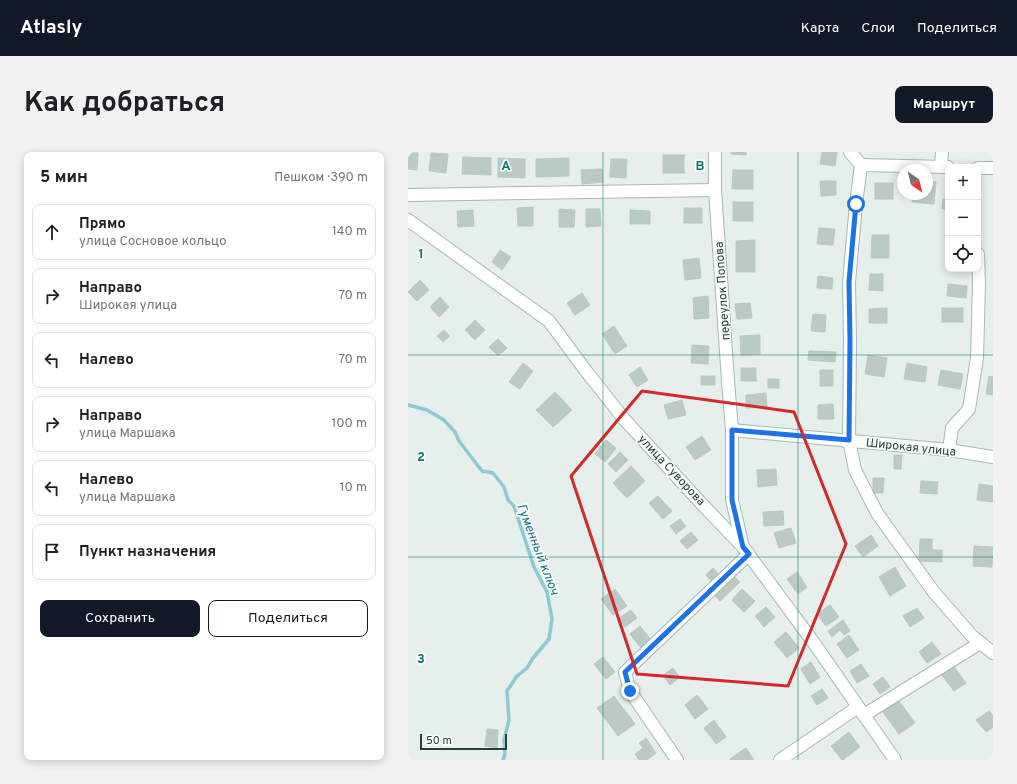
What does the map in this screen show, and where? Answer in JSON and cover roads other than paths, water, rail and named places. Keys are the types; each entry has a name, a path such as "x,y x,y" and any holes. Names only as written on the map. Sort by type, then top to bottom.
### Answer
{"street":[{"name":"переулок Попова","path":"715,152 715,190 732,430 732,500 746,550"},
{"path":"850,152 861,165 849,282 849,440 856,470 877,513 933,591 972,636 993,653"},
{"path":"861,165 945,167 942,152"},
{"path":"981,168 993,168"},
{"path":"408,195 715,190"},
{"name":"улица Суворова","path":"408,220 550,322 624,419 746,550 814,643 895,760"},
{"path":"949,450 952,428 969,409 977,358 979,272"},
{"name":"Широкая улица","path":"732,430 849,440 993,456"},
{"path":"677,760 630,691 625,672 746,550"},
{"path":"780,760 861,711 980,643"}],"waterway":[{"name":"Гуменный ключ","path":"408,405 427,410 444,420 455,432 459,441 482,471 493,473 504,487 508,500 514,506 534,567 547,592 552,619 549,639 533,658 527,668 517,676 507,691 509,720 504,740 505,754 503,760"}]}
